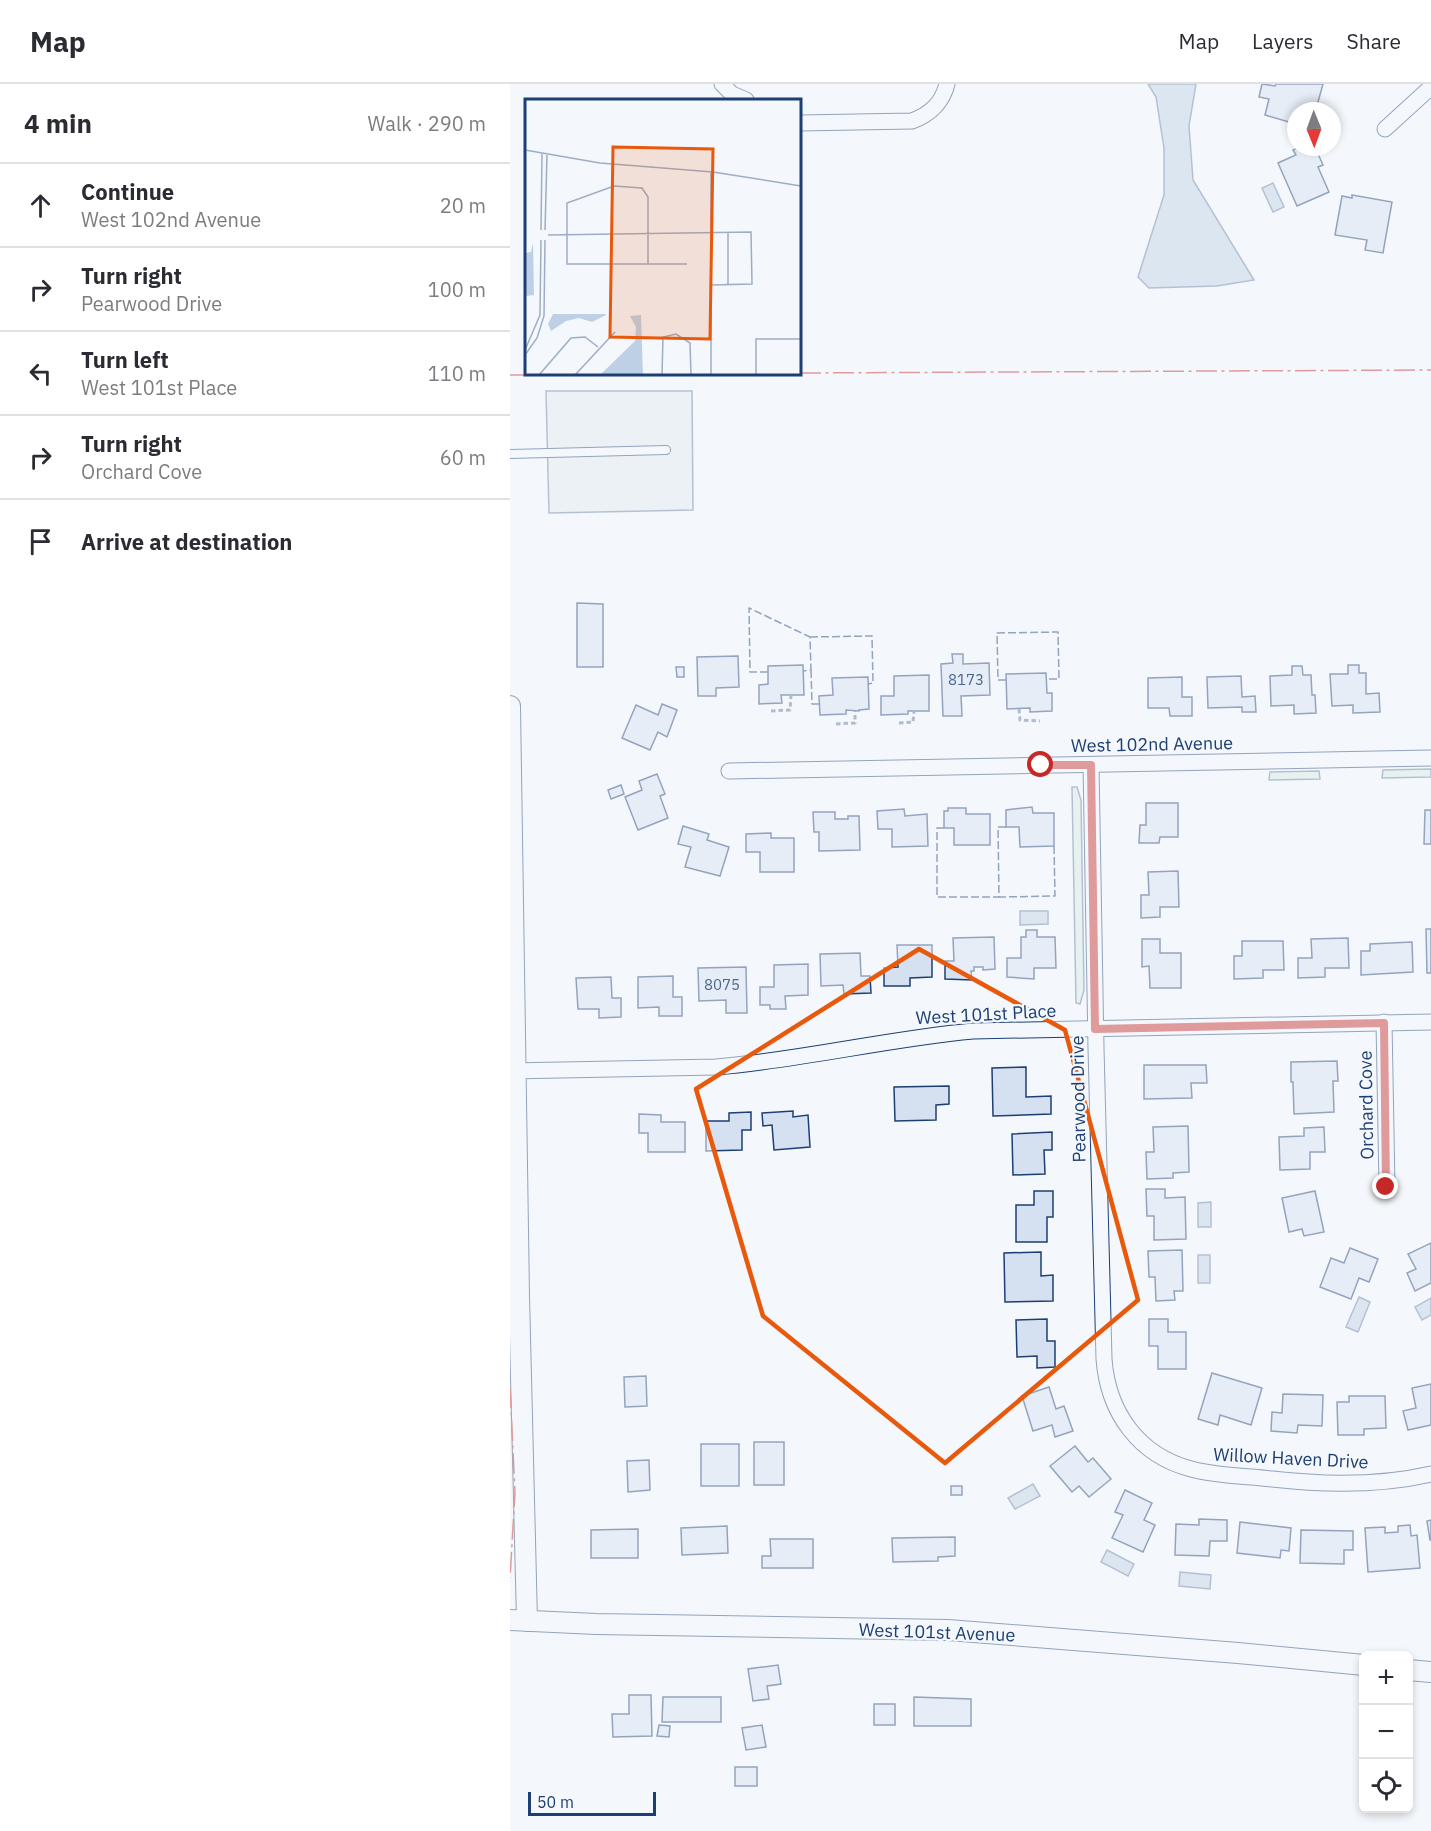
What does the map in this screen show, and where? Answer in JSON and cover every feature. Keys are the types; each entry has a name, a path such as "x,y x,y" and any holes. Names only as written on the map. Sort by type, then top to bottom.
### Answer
{"street":[{"path":"722,84 732,94 744,99"},
{"path":"801,123 903,122 920,118 943,98 947,84"},
{"path":"1385,129 1431,87"},
{"path":"510,706 518,1620"},
{"name":"West 102nd Avenue","path":"729,771 1431,758"},
{"name":"Pearwood Drive","path":"1091,765 1095,1029 1105,1374 1113,1402 1127,1427"},
{"name":"West 101st Place","path":"513,1071 716,1067 796,1058 941,1033 993,1030 1431,1022"},
{"name":"Orchard Cove","path":"1384,1023 1386,1187"},
{"name":"Willow Haven Drive","path":"1127,1427 1160,1456 1174,1464 1207,1473 1340,1483 1386,1482 1431,1474"},
{"name":"West 101st Avenue","path":"518,1620 596,1624 948,1630 1359,1665"},
{"path":"1413,1670 1431,1672"}],"lane":[{"path":"510,454 666,450"}],"path":[{"path":"771,711 790,710 790,695"},
{"path":"1019,709 1020,720 1040,721"},
{"path":"837,724 855,723 855,711"},
{"path":"899,723 913,722 914,711"}],"highlighted area":[{"path":"919,949 1065,1030 1138,1300 945,1463 763,1316 696,1089"}],"shaded area":[{"path":"546,391 692,391 693,510 549,513"},
{"path":"1431,769 1431,777 1382,778 1383,770"},
{"path":"1319,771 1320,779 1269,780 1270,772"},
{"path":"1072,787 1077,787 1081,800 1084,990 1080,1004 1076,1003"}],"water":[{"path":"1148,84 1196,84 1189,126 1193,180 1254,280 1217,286 1149,288 1138,277 1164,195 1164,148 1156,97"},
{"path":"1273,183 1284,207 1273,212 1262,188"},
{"path":"1020,911 1048,911 1048,924 1020,925"},
{"path":"1211,1202 1211,1227 1198,1227 1198,1203"},
{"path":"1198,1255 1210,1255 1210,1283 1198,1283"},
{"path":"1359,1297 1370,1302 1358,1332 1346,1327"},
{"path":"1431,1298 1431,1315 1422,1320 1415,1307"},
{"path":"1033,1484 1040,1496 1015,1509 1008,1498"},
{"path":"1107,1550 1134,1564 1128,1576 1101,1562"},
{"path":"1180,1572 1211,1575 1210,1589 1179,1586"}],"building":[{"path":"1262,84 1275,86 1276,84 1323,84 1318,102 1287,102 1287,121 1265,115 1269,99 1259,97"},
{"path":"1294,156 1319,156 1323,165 1318,167 1329,192 1297,206 1278,163"},
{"path":"1352,195 1392,202 1383,253 1365,250 1367,240 1335,235 1342,196 1352,198"},
{"path":"577,603 603,604 603,667 577,667"},
{"path":"952,654 963,654 963,664 989,663 990,695 961,696 962,716 943,716 941,664 953,663"},
{"path":"738,656 739,687 716,688 716,696 698,696 697,657"},
{"path":"803,665 804,695 781,695 782,703 759,704 759,685 768,684 768,666"},
{"path":"1348,665 1359,665 1359,673 1366,673 1366,694 1379,693 1380,712 1353,713 1353,705 1332,706 1330,674 1348,674"},
{"path":"1292,666 1302,666 1303,675 1311,675 1316,713 1294,714 1294,705 1271,706 1270,676 1292,675"},
{"path":"676,667 684,667 684,677 677,677"},
{"path":"1046,673 1047,693 1052,693 1052,711 1030,712 1030,708 1007,709 1006,674"},
{"path":"929,675 929,711 881,715 881,696 894,696 894,676"},
{"path":"1241,676 1242,697 1255,696 1256,712 1242,712 1242,707 1208,708 1207,677"},
{"path":"868,677 869,709 846,710 846,714 820,715 819,696 833,695 832,678"},
{"path":"1182,677 1182,697 1192,697 1192,716 1170,716 1169,708 1148,708 1148,678"},
{"path":"662,704 677,710 667,737 658,732 650,750 622,738 636,705 658,715"},
{"path":"657,774 665,794 660,796 668,818 638,830 625,797 642,790 639,781"},
{"path":"621,785 624,794 611,799 608,790"},
{"path":"1146,803 1178,803 1178,837 1160,837 1159,843 1139,843 1140,825 1146,825"},
{"path":"1032,807 1033,813 1054,813 1054,846 1020,847 1019,827 1006,827 1006,810"},
{"path":"948,808 966,808 966,814 990,814 990,845 954,845 954,828 944,828 944,811 948,811"},
{"path":"904,809 905,816 927,814 928,846 892,847 892,829 878,829 877,811"},
{"path":"1425,810 1431,810 1431,844 1424,844"},
{"path":"813,812 835,812 835,819 859,816 860,850 819,851 819,832 814,832"},
{"path":"683,826 709,834 707,840 729,847 720,876 685,867 691,847 678,844"},
{"path":"771,833 771,838 794,838 794,872 760,872 760,852 746,852 746,834"},
{"path":"1178,871 1179,907 1160,907 1160,917 1141,918 1141,895 1149,895 1148,872"},
{"path":"1426,929 1431,929 1431,973 1427,973"},
{"path":"1026,930 1037,930 1037,937 1055,937 1056,968 1034,968 1034,979 1007,977 1007,958 1021,958 1021,937 1026,937"},
{"path":"994,937 995,969 983,970 983,967 974,967 974,971 971,971 972,980 945,979 945,961 954,961 953,938"},
{"path":"1348,938 1349,968 1325,968 1325,977 1298,978 1298,958 1312,958 1311,939"},
{"path":"1142,939 1160,939 1160,953 1181,953 1181,988 1150,988 1149,966 1142,967"},
{"path":"1242,941 1283,941 1284,970 1263,970 1263,978 1234,979 1234,956 1242,956"},
{"path":"1412,942 1413,972 1361,975 1361,951 1370,951 1370,944"},
{"path":"897,945 932,945 932,977 910,978 910,986 884,986 884,968 898,967"},
{"path":"860,953 861,976 870,976 871,993 844,994 843,985 821,986 820,954"},
{"path":"808,964 808,995 785,996 786,1009 770,1009 770,1005 760,1005 760,987 774,987 774,965"},
{"path":"746,967 747,1013 726,1013 726,1000 699,1001 698,968"},
{"path":"673,976 673,997 682,997 682,1016 659,1016 659,1007 638,1008 638,977"},
{"path":"611,977 612,998 621,998 621,1017 599,1018 599,1009 578,1009 576,978"},
{"path":"1337,1061 1338,1081 1333,1081 1334,1112 1294,1114 1291,1062"},
{"path":"1144,1065 1206,1065 1207,1083 1191,1083 1192,1098 1144,1099"},
{"path":"1026,1067 1026,1097 1051,1096 1051,1114 993,1116 992,1068"},
{"path":"949,1086 949,1104 936,1105 936,1120 895,1121 894,1087"},
{"path":"793,1111 793,1117 808,1115 810,1147 774,1150 772,1125 763,1126 762,1113"},
{"path":"751,1112 751,1130 742,1130 742,1150 706,1151 706,1121 729,1121 729,1113"},
{"path":"639,1114 661,1115 661,1122 685,1122 685,1152 648,1152 648,1133 639,1133"},
{"path":"1188,1126 1189,1172 1173,1173 1173,1178 1147,1179 1146,1152 1154,1152 1153,1127"},
{"path":"1324,1127 1325,1152 1310,1152 1310,1169 1280,1170 1279,1137 1304,1136 1304,1128"},
{"path":"1052,1132 1052,1150 1044,1150 1045,1174 1013,1175 1012,1134"},
{"path":"1146,1189 1165,1189 1165,1198 1185,1197 1186,1239 1154,1240 1154,1216 1147,1216"},
{"path":"1034,1191 1053,1191 1053,1217 1047,1217 1047,1242 1016,1242 1016,1205 1034,1205"},
{"path":"1315,1191 1324,1232 1304,1236 1302,1229 1289,1232 1282,1198"},
{"path":"1431,1243 1431,1283 1415,1291 1407,1273 1416,1269 1408,1254"},
{"path":"1350,1248 1378,1259 1369,1282 1359,1278 1351,1299 1320,1287 1331,1258 1344,1263"},
{"path":"1182,1250 1183,1291 1174,1291 1175,1300 1156,1301 1155,1277 1149,1277 1148,1251"},
{"path":"1041,1252 1041,1276 1053,1275 1053,1301 1005,1302 1004,1253"},
{"path":"1047,1319 1047,1341 1055,1341 1055,1367 1037,1368 1037,1356 1017,1357 1016,1320"},
{"path":"1149,1319 1168,1319 1168,1332 1186,1332 1186,1369 1158,1369 1158,1346 1149,1346"},
{"path":"1212,1373 1262,1388 1251,1425 1220,1415 1218,1425 1198,1419"},
{"path":"646,1376 647,1406 625,1407 624,1377"},
{"path":"1431,1384 1431,1425 1408,1430 1403,1411 1416,1408 1412,1388"},
{"path":"1049,1387 1056,1409 1064,1406 1073,1431 1055,1437 1052,1425 1033,1431 1022,1396"},
{"path":"1283,1394 1323,1395 1322,1426 1298,1425 1297,1433 1271,1431 1272,1412 1282,1413"},
{"path":"1349,1396 1385,1396 1386,1428 1364,1429 1364,1435 1338,1435 1337,1402 1349,1402"},
{"path":"754,1442 784,1442 784,1485 754,1485"},
{"path":"701,1444 739,1444 739,1486 701,1486"},
{"path":"1075,1446 1088,1462 1093,1458 1111,1479 1089,1497 1079,1486 1072,1492 1050,1466"},
{"path":"649,1460 650,1490 628,1492 627,1461"},
{"path":"951,1486 962,1486 962,1495 951,1495"},
{"path":"1125,1490 1152,1503 1144,1520 1155,1525 1143,1552 1112,1538 1123,1515 1115,1512"},
{"path":"1199,1519 1227,1520 1227,1541 1210,1541 1209,1556 1175,1555 1176,1524 1199,1525"},
{"path":"1431,1520 1431,1540 1430,1540 1427,1521"},
{"path":"1240,1522 1291,1528 1289,1551 1281,1550 1280,1558 1237,1553"},
{"path":"1410,1525 1411,1536 1417,1535 1420,1568 1368,1572 1365,1528 1385,1527 1385,1533 1398,1532 1398,1526"},
{"path":"727,1526 728,1553 682,1555 681,1528"},
{"path":"638,1529 638,1558 591,1558 591,1530"},
{"path":"1301,1530 1353,1531 1353,1550 1344,1550 1344,1564 1300,1563"},
{"path":"955,1537 955,1556 938,1557 938,1561 893,1562 892,1538"},
{"path":"770,1539 813,1539 813,1568 762,1568 762,1556 771,1556"},
{"path":"778,1665 781,1684 767,1686 769,1699 753,1701 748,1669"},
{"path":"629,1695 651,1695 652,1736 613,1737 612,1714 629,1714"},
{"path":"663,1697 721,1697 721,1722 662,1722"},
{"path":"914,1697 971,1699 971,1726 914,1726"},
{"path":"874,1704 895,1704 895,1725 874,1725"},
{"path":"659,1725 670,1726 669,1737 657,1736"},
{"path":"762,1725 766,1747 746,1750 742,1728"},
{"path":"735,1767 757,1767 757,1786 735,1786"}],"fence":[{"path":"768,672 750,672 749,608 810,637 811,670 803,671"},
{"path":"1006,680 998,680 997,633 1058,632 1059,679 1047,679"},
{"path":"810,637 872,636 873,683 868,684"},
{"path":"811,670 812,704 819,704"},
{"path":"1006,827 998,827 999,897 1055,896 1054,846"},
{"path":"944,828 937,828 937,897 999,897"}],"power":[{"path":"801,373 1431,370"},
{"path":"510,375 525,375"},
{"path":"510,1387 515,1493 510,1578"}],"route":[{"path":"1041,765 1091,765 1095,1029 1384,1023 1386,1187"}]}
